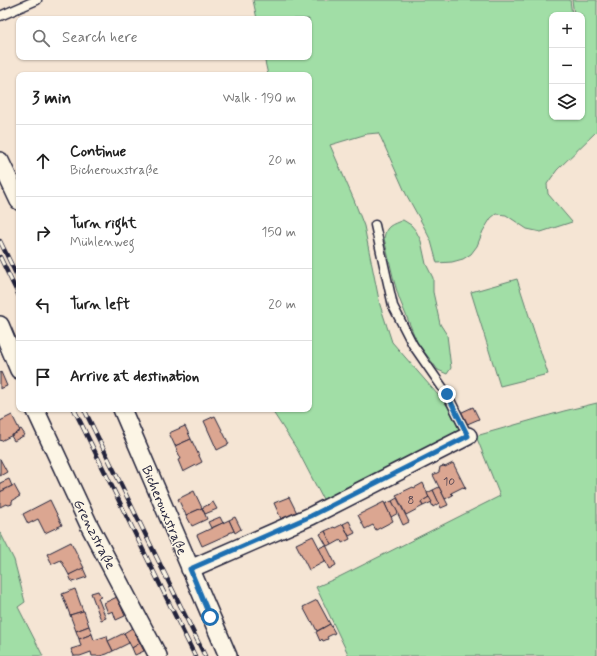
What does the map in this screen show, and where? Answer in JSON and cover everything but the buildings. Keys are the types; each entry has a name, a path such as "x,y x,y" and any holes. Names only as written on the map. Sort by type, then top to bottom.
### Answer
{"street":[{"path":"0,161 16,195"},
{"path":"0,325 16,363"},
{"name":"Grenzstraße","path":"36,412 89,525 158,656"},
{"name":"Bicherouxstraße","path":"123,412 228,656"},
{"path":"190,569 311,516 468,436"}],"lane":[{"path":"0,16 37,0"},
{"path":"375,225 393,306 412,345 447,394 468,436"}],"green space":[{"path":"253,0 570,0 572,12 549,12 549,120 585,120 585,12 574,12 572,0 597,0 597,131 557,170 547,184 548,194 572,222 541,232 527,229 506,215 496,214 491,218 483,231 477,246 471,254 463,259 452,262 437,263 431,241 406,194 378,133 367,134 330,145 364,226 380,305 392,342 451,410 462,433 325,503 298,451 273,412 312,412 312,72 267,72 265,60 312,60 312,16 256,16"},
{"path":"403,220 411,225 416,231 421,241 426,264 433,278 433,292 440,324 447,335 451,368 447,374 438,370 417,342 399,298 394,281 384,238 388,228"},
{"path":"517,279 548,374 500,386 471,292"},
{"path":"597,403 597,656 349,656 316,587 339,577 500,496 476,436"},
{"path":"0,532 14,560 25,602 18,607 43,656 0,656"}],"railway":[{"path":"0,241 16,274"},
{"path":"0,257 16,290"},
{"path":"75,412 195,656"},
{"path":"85,412 205,656"}],"route":[{"path":"210,617 190,569 311,516 468,436 447,394"}]}
